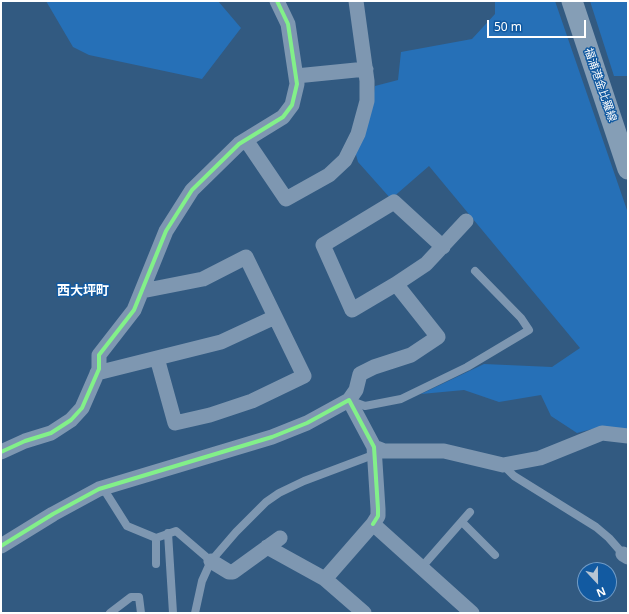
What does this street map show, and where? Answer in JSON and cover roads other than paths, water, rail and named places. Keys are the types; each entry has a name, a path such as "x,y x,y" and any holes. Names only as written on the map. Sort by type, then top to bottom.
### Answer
{"main road":[{"name":"福浦港金比羅線","path":"572,1 628,169"}],"street":[{"path":"1,452 25,441 51,433 71,420 82,408 99,369 99,355 134,310 166,231 192,190 239,144 283,117 288,111 296,93 296,76 288,24 277,1"},
{"path":"246,140 286,200 328,175 345,160 358,134 367,101 366,69 356,1"},
{"path":"296,76 366,69"},
{"path":"443,246 394,202 323,245 352,310 426,264 443,246 466,221"},
{"path":"142,291 203,279 246,258 304,376 252,401 210,415 175,423 157,358"},
{"path":"1,546 53,514 104,488 272,436 307,423 349,400 356,390 360,374 374,367 411,355 438,337 396,284"},
{"path":"97,373 221,342 275,317"},
{"path":"325,579 373,524 378,516 374,451 349,400"},
{"path":"374,451 444,451 502,465 519,464 540,458 602,433 628,436"},
{"path":"373,524 472,613"},
{"path":"211,561 229,572 233,572 280,538"},
{"path":"267,547 325,579 364,613"}],"lane":[{"path":"349,400 365,406 401,399 467,367 529,330 521,318 475,271"},
{"path":"195,613 202,581 211,561 236,532 266,502 304,481 374,451"},
{"path":"502,465 514,476 578,518 596,527 625,555"},
{"path":"104,488 127,526 156,538 176,531 211,561"},
{"path":"421,568 470,512"},
{"path":"462,522 495,555"},
{"path":"168,533 173,613"},
{"path":"156,538 156,564"},
{"path":"110,613 131,597 140,597 141,613"}],"district":[{"name":"西大坪町","path":"83,291"}]}
